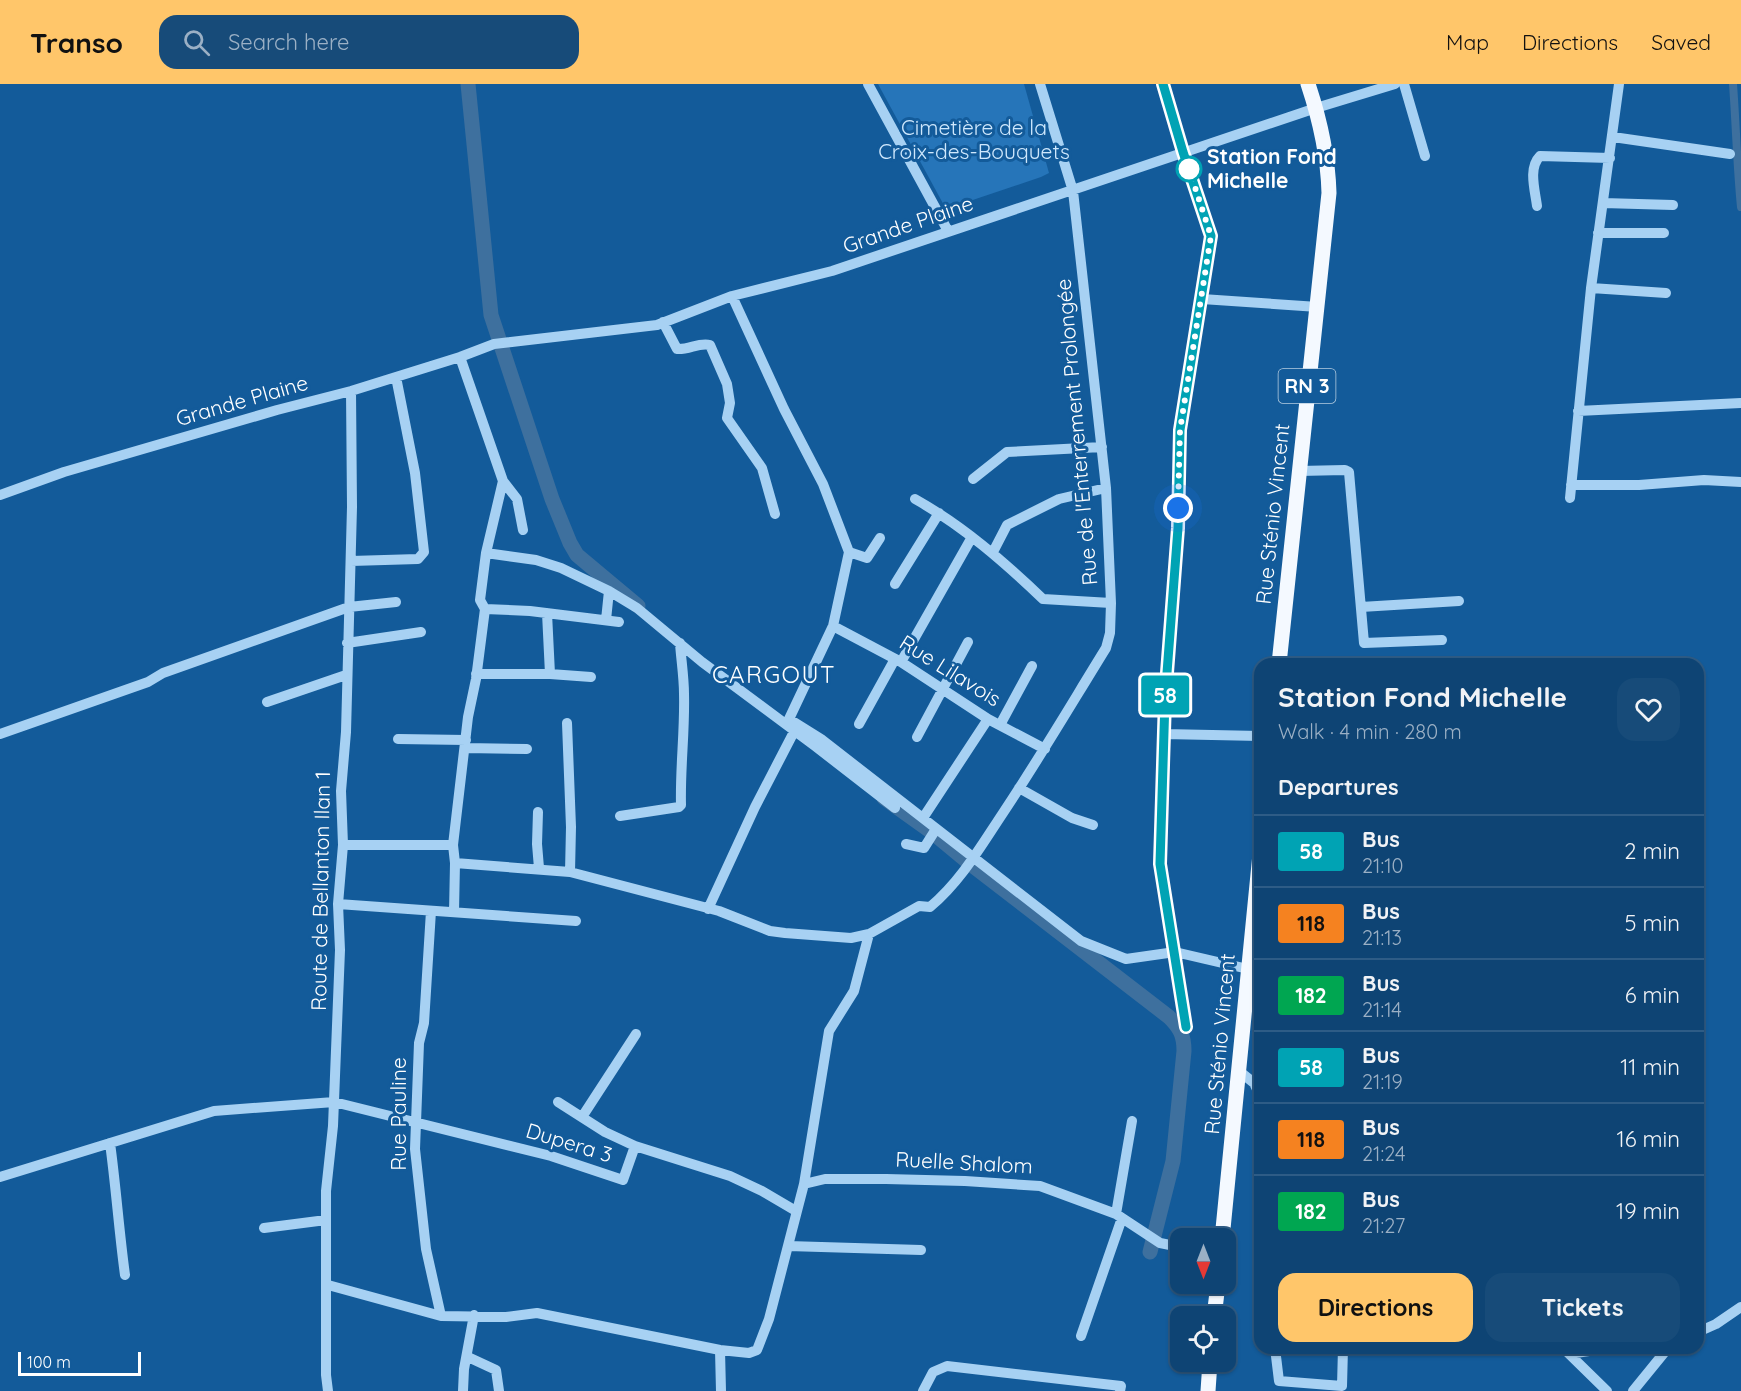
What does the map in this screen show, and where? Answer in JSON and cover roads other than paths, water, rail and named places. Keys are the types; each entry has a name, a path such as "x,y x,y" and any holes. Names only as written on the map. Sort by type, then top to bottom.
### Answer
{"main road":[{"name":"Rue Sténio Vincent","path":"1280,658 1329,193 1328,166 1316,108 1308,84"},
{"name":"Rue Sténio Vincent","path":"1223,1228 1254,923"},
{"path":"1208,1391 1209,1372"}],"street":[{"path":"868,84 948,231"},
{"name":"Rue de l'Enterrement Prolongée","path":"455,863 570,872 708,909 770,931 851,938 869,934 919,906 930,907 948,891 971,862 1045,749 1106,648 1110,633 1111,603 1106,489 1073,191 1040,84"},
{"path":"1163,84 1211,236 1180,430 1178,528 1164,734 1160,864 1186,1027"},
{"name":"Grande Plaine","path":"0,495 64,472 277,410 351,391 499,343 657,325 732,296 832,271 1183,152 1395,84"},
{"path":"1404,84 1425,156"},
{"path":"1570,498 1591,288 1619,84"},
{"path":"1613,137 1730,154"},
{"path":"1537,206 1533,169 1534,162 1540,156 1610,158"},
{"path":"1603,203 1672,205"},
{"path":"1598,232 1664,233"},
{"path":"1591,288 1666,293"},
{"path":"732,296 775,390 823,484 849,552 833,626 789,719 796,727"},
{"path":"1202,299 1318,307"},
{"path":"663,322 677,349 710,345 727,384 730,403 727,418 762,468 775,514"},
{"path":"460,357 503,481 517,500 524,530"},
{"path":"351,561 418,559 424,552 415,473 396,377"},
{"name":"Route de Bellanton Ilan 1","path":"328,1391 326,1375 328,1285 326,1191 334,1102 340,950 338,904 343,845 341,791 346,732 351,561 351,391"},
{"path":"1578,411 1741,403"},
{"path":"973,479 1007,452 1102,447"},
{"path":"1299,471 1345,470 1350,472 1362,639 1365,644 1442,640"},
{"path":"1571,485 1639,485 1704,480 1741,482"},
{"path":"454,912 453,845 485,609 480,600 486,553 503,481"},
{"path":"993,552 1007,525 1059,500 1106,489"},
{"path":"915,500 939,513 993,552 1043,599 1111,603"},
{"path":"895,585 939,513"},
{"path":"859,724 972,537"},
{"path":"849,552 867,558 880,538"},
{"path":"486,553 537,560 561,568 609,591 637,608 680,643 923,819 934,832 971,862 1080,941 1126,959 1175,952 1248,969"},
{"path":"606,620 609,591"},
{"path":"1361,607 1459,601"},
{"path":"0,734 349,607 396,602"},
{"path":"485,609 547,613 619,622"},
{"path":"547,613 550,674"},
{"name":"Rue Lilavois","path":"833,626 898,660 988,719 1045,749"},
{"path":"347,643 421,632"},
{"path":"917,737 968,642"},
{"path":"620,816 681,805 680,766 684,732 684,691 680,643"},
{"path":"1000,725 1032,666"},
{"path":"476,674 550,674 591,677"},
{"path":"267,702 346,675"},
{"path":"923,819 988,719"},
{"path":"567,723 571,827 570,872"},
{"path":"708,909 755,807 796,727"},
{"path":"1164,734 1254,736"},
{"path":"398,739 527,749"},
{"path":"818,742 895,808"},
{"path":"1019,788 1072,818 1093,825"},
{"path":"538,812 539,868"},
{"path":"906,844 924,848 934,832"},
{"path":"343,845 453,845"},
{"path":"338,904 576,921"},
{"name":"Rue Pauline","path":"431,911 424,1023 419,1043 415,1149 426,1249 441,1316"},
{"path":"328,1285 441,1316 506,1317 537,1313 720,1350 749,1353 757,1350 770,1319 804,1184 829,1031 854,991 869,934"},
{"path":"582,1118 636,1034"},
{"path":"1239,1071 1254,1083"},
{"name":"Dupera 3","path":"0,1178 214,1111 334,1102 551,1156 623,1180 635,1146 730,1176 796,1211"},
{"path":"558,1102 605,1132 635,1146"},
{"path":"1081,1336 1119,1216 1132,1121"},
{"path":"110,1143 125,1275"},
{"name":"Ruelle Shalom","path":"804,1184 825,1179 876,1179 1040,1186 1119,1216 1160,1243 1170,1245"},
{"path":"264,1228 326,1220"},
{"path":"788,1246 921,1250"},
{"path":"1704,1329 1741,1307"},
{"path":"463,1391 464,1369 474,1315"},
{"path":"720,1350 721,1391"},
{"path":"1276,1354 1279,1381 1292,1391"},
{"path":"1279,1381 1343,1389 1343,1354"},
{"path":"1569,1354 1607,1391"},
{"path":"1633,1391 1663,1354"},
{"path":"468,1357 496,1370 499,1391"},
{"path":"923,1391 933,1372 947,1366 1121,1386 1120,1391"}],"waterway":[{"path":"468,84 491,315 552,499 570,543 577,555 638,606"},
{"path":"1733,84 1741,207"},
{"path":"884,798 933,833 1169,1017 1179,1028 1184,1051 1173,1161 1150,1252"}],"place":[{"name":"Station Fond Michelle","path":"1189,169"}],"district":[{"name":"CARGOUT","path":"774,675"}],"park label":[{"name":"Cimetière de la Croix-des-Bouquets","path":"974,140"}]}
